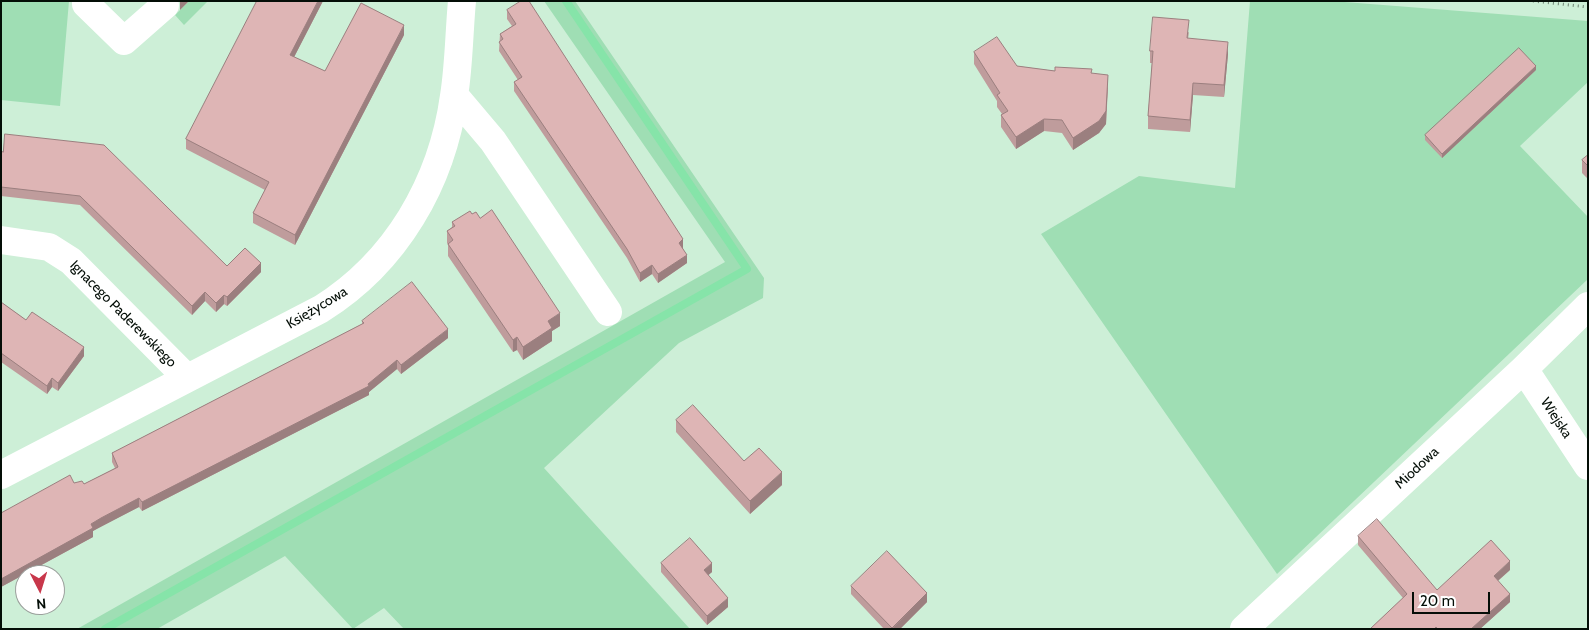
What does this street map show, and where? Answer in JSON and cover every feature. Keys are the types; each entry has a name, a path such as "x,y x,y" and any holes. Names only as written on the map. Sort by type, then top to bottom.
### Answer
{"street":[{"path":"86,1 86,4 124,41 165,5"},
{"name":"Księżycowa","path":"1,475 321,309 346,294 373,268 398,239 420,203 437,168 454,96 462,1"},
{"path":"454,96 493,141 608,312"},
{"name":"Ignacego Paderewskiego","path":"1,240 49,246 71,261 186,378"},
{"name":"Miodowa","path":"1244,629 1524,369 1588,306"},
{"name":"Wiejska","path":"1524,369 1588,466"}],"path":[{"path":"1533,1 1588,7"}],"green space":[{"path":"1,1 69,1 60,106 1,100"},
{"path":"189,1 208,1 184,25 175,15"},
{"path":"544,1 575,1 764,278 763,298 679,343 544,468 690,629 404,629 384,608 353,629 285,556 157,629 77,629 725,262"},
{"path":"1250,1 1332,1 1588,21 1588,82 1520,146 1588,217 1588,279 1277,574 1041,234 1139,176 1235,188"}],"building":[{"path":"257,1 318,1 290,55 325,71 361,3 404,25 295,235 253,213 269,182 186,139"},
{"path":"521,1 529,1 683,239 679,243 687,255 658,274 652,265 640,273 627,249 514,82 522,77 499,42 503,39 500,34 516,24 507,10"},
{"path":"1153,17 1189,20 1187,38 1228,42 1224,85 1193,83 1190,120 1148,116 1153,51 1150,51"},
{"path":"997,37 1017,66 1055,71 1055,67 1092,69 1091,73 1108,75 1106,111 1099,121 1073,138 1062,120 1044,119 1016,137 1001,115 1008,111 997,95 1000,93 974,52"},
{"path":"1519,48 1536,66 1442,154 1425,135"},
{"path":"5,134 104,145 227,266 245,248 261,263 227,297 224,295 216,303 205,292 192,306 80,196 1,187 1,151 3,152"},
{"path":"1588,155 1588,166 1582,160"},
{"path":"492,210 560,313 548,321 552,328 523,347 517,337 513,340 448,244 453,240 447,231 455,226 452,222 470,211 472,214 476,212 480,218"},
{"path":"412,282 448,329 401,365 397,360 368,384 369,386 142,502 139,498 91,524 93,528 26,565 15,565 15,571 1,579 1,513 70,475 74,483 82,481 84,484 118,467 112,453 364,323 362,321"},
{"path":"1,302 26,320 32,312 84,347 58,383 52,378 47,386 1,353"},
{"path":"693,405 744,461 759,448 782,472 750,501 676,420"},
{"path":"1377,519 1437,590 1491,540 1510,561 1494,576 1510,594 1471,629 1438,629 1436,627 1434,629 1370,629 1407,594 1358,536"},
{"path":"690,538 712,563 704,570 728,598 707,616 661,563"},
{"path":"887,551 927,593 892,628 851,586"}],"waterway":[{"path":"105,629 747,269 566,1"}]}
